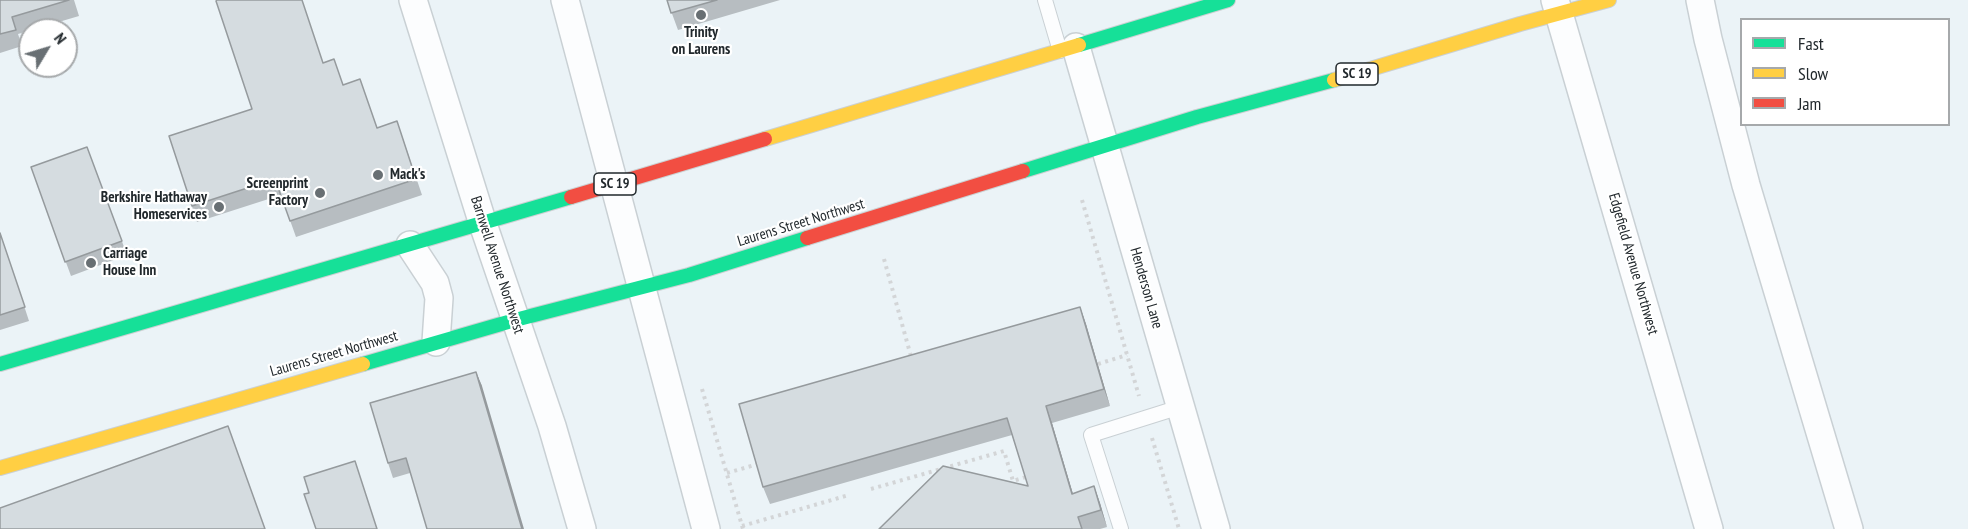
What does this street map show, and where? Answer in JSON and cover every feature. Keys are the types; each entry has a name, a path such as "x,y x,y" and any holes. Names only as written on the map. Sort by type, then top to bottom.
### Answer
{"main road":[{"name":"SC 19","path":"0,364 410,246 1228,0"},
{"name":"Laurens Street Northwest","path":"0,468 436,342 700,272 1197,117 1376,69 1557,7 1610,0"}],"street":[{"name":"Barnwell Avenue Northwest","path":"413,0 483,224 552,426 582,529"},
{"path":"565,0 706,529"},
{"path":"1700,0 1746,185 1849,529"},
{"name":"Edgefield Avenue Northwest","path":"1557,7 1709,529"},
{"name":"Henderson Lane","path":"1068,49 1105,146 1216,529"},
{"path":"410,246 435,283 439,298 436,342"}],"lane":[{"path":"1045,0 1068,49"},
{"path":"1121,529 1091,435 1180,407"}],"path":[{"path":"1082,200 1179,529"},
{"path":"884,260 913,361"},
{"path":"1098,364 1127,355"},
{"path":"701,385 742,528 849,495"},
{"path":"871,489 1004,451 1013,480 1026,477"},
{"path":"727,473 758,464"}],"building":[{"path":"0,0 69,0 12,17 16,30 0,34"},
{"path":"217,0 302,0 323,63 334,59 343,85 360,79 377,128 397,121 416,179 290,221 275,179 192,206 169,136 252,109"},
{"path":"667,0 717,0 671,13"},
{"path":"87,147 122,241 65,262 31,167"},
{"path":"0,233 25,307 0,315"},
{"path":"1080,307 1104,389 1046,406 1072,494 1094,486 1101,510 1078,517 1082,529 879,529 943,466 1028,486 1007,418 763,487 739,404"},
{"path":"476,372 522,529 427,529 406,458 388,463 370,403"},
{"path":"228,426 265,529 0,529 0,508"},
{"path":"355,461 377,529 316,529 304,494 309,493 304,477"}],"traffic: fast":[{"path":"1079,45 1228,0"},
{"path":"1023,171 1197,117 1334,80"},
{"path":"0,364 571,197"},
{"path":"363,364 515,320 689,275 807,238"}],"traffic: slow":[{"path":"1334,80 1520,24 1609,0"},
{"path":"765,139 1079,45"},
{"path":"0,468 363,364"}],"traffic: jam":[{"path":"571,197 765,139"},
{"path":"807,238 1023,171"}],"place":[{"name":"Trinity on Laurens","path":"701,15"},
{"name":"Mack's","path":"378,175"},
{"name":"Screenprint Factory","path":"320,193"},
{"name":"Berkshire Hathaway Homeservices","path":"219,207"},
{"name":"Carriage House Inn","path":"91,263"}]}
